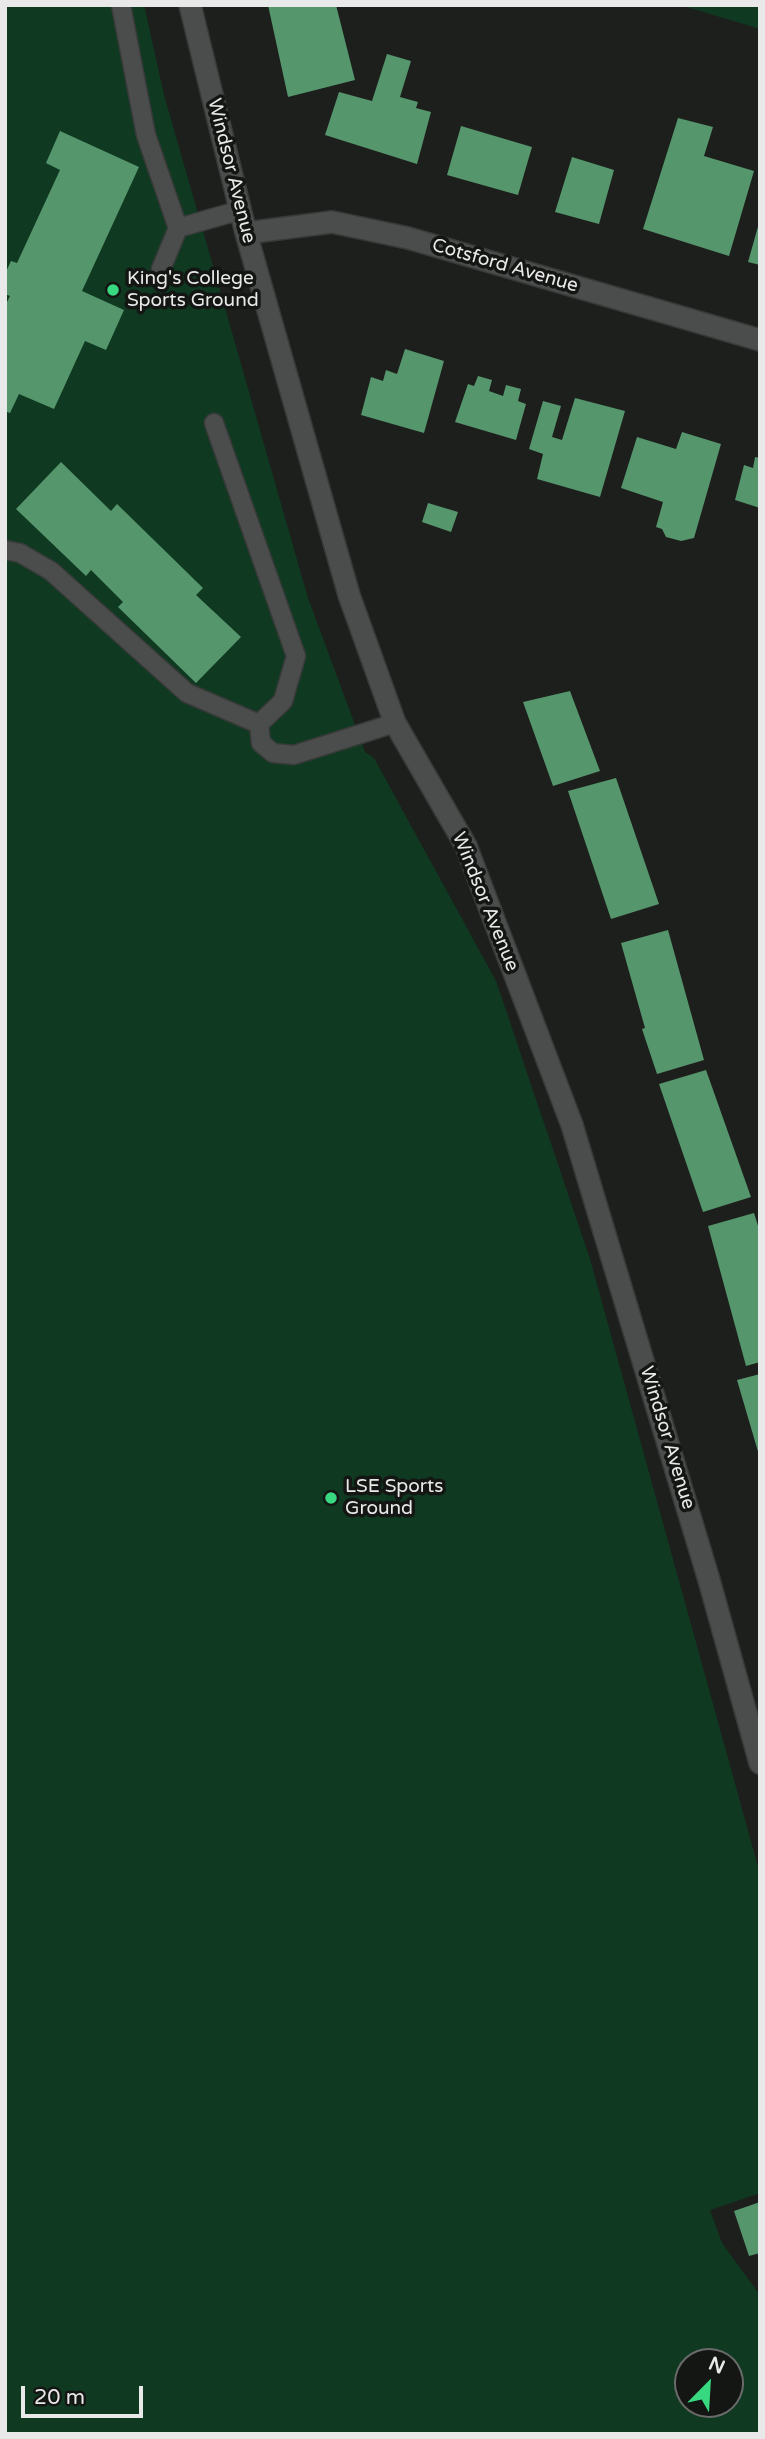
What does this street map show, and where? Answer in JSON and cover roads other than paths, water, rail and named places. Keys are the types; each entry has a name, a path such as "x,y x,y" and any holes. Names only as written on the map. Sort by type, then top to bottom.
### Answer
{"street":[{"name":"Windsor Avenue","path":"190,5 246,233 349,595 395,723 466,846 572,1125 754,1723 760,1763"},
{"name":"Cotsford Avenue","path":"246,233 332,222 408,239 760,340"}],"lane":[{"path":"121,5 146,135 178,228 161,269"},
{"path":"178,228 241,210"},
{"path":"214,422 296,656 283,701 259,724"},
{"path":"5,550 20,553 51,571 187,693 259,724"},
{"path":"259,724 261,743 272,753 294,755 395,723"}],"place":[{"name":"King's College Sports Ground","path":"113,290"},
{"name":"LSE Sports Ground","path":"331,1498"}]}
